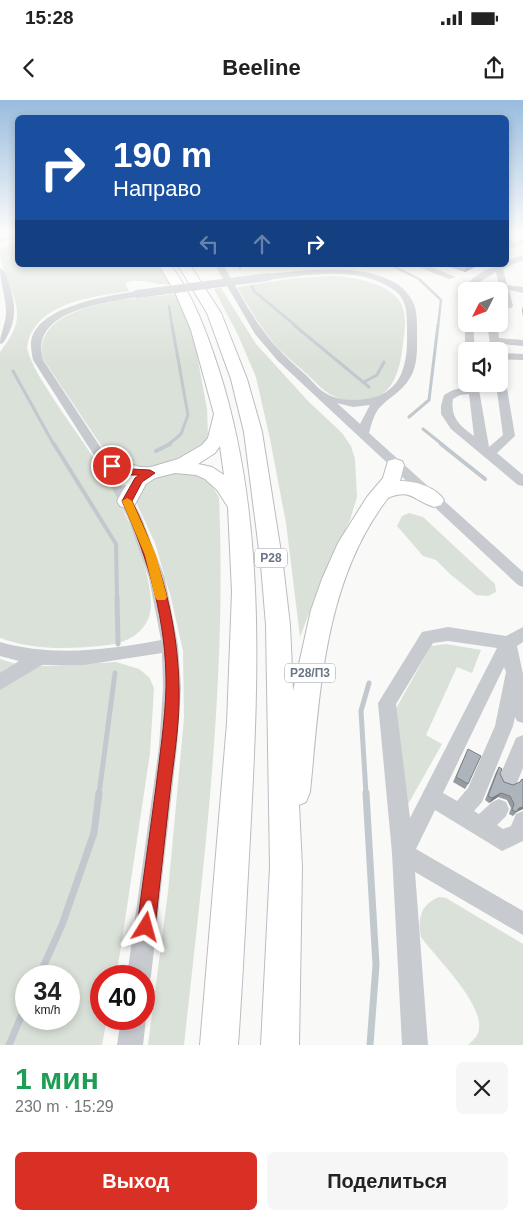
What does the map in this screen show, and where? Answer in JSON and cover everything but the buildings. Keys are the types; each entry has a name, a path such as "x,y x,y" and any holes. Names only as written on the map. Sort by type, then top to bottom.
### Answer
{"highway":[{"name":"Р28","path":"172,276 187,300 211,365 222,409 238,510 243,614 241,741 220,1045"},
{"name":"Р28","path":"191,276 214,313 239,379 253,432 271,556 278,625 286,867 280,1045"},
{"path":"116,481 191,461 212,447 218,438 222,409"},
{"path":"103,460 120,470 150,473"},
{"name":"Р28/П3","path":"286,867 307,688 322,610 346,549 381,493 392,480 396,465"},
{"path":"172,467 194,468 218,478 227,488 238,510"},
{"path":"127,501 139,480 150,473"},
{"path":"381,493 400,486 408,486 434,500"}],"street":[{"path":"0,341 7,332 11,316 9,297 2,276"},
{"path":"226,276 260,334 282,359 523,582"},
{"path":"141,965 168,747 172,688 170,645 157,578 142,533 116,481 38,360 34,352 36,341 45,326 62,313 94,302 137,294 276,276"},
{"path":"363,435 369,412 404,380 410,365 413,341 412,316 409,303 405,297 392,285 365,276"},
{"path":"472,282 484,276"},
{"path":"508,288 523,290"},
{"path":"493,332 494,340 523,343"},
{"path":"508,357 523,358"},
{"path":"458,392 448,397 446,417 523,482"},
{"path":"474,392 485,450"},
{"path":"485,450 509,436 502,392"},
{"path":"319,394 333,400 353,404 380,401"},
{"path":"340,414 380,401"},
{"path":"415,1045 403,853 387,703 428,637 448,634 515,638"},
{"path":"459,814 475,795 504,726 514,670 515,638"},
{"path":"403,853 430,796 515,638"},
{"path":"0,649 39,658 125,653 170,645"},
{"path":"0,682 39,658"},
{"path":"514,670 523,714"},
{"path":"509,778 523,744"},
{"path":"430,796 502,840 518,833 523,821"},
{"path":"482,827 499,808"},
{"path":"403,853 523,924"},
{"path":"130,1045 132,1030"}],"shaded area":[{"path":"6,276 166,276 171,284 139,281 127,282 125,283 129,291 76,301 63,306 41,320 31,334 27,348 42,380 115,492 138,545 149,583 150,613 148,620 140,631 122,642 108,645 54,648 27,645 0,638 0,352 10,338 17,319 15,299"},
{"path":"336,276 360,280 385,289 398,299 405,315 402,351 395,378 385,392 377,397 368,399 346,400 326,391 274,343 257,320 237,287 296,278"},
{"path":"221,288 256,344 309,402 342,433 351,446 355,459 357,497 350,520 322,579 300,637 286,523 256,377 238,335 214,289"},
{"path":"178,294 195,344 207,409 208,435 204,445 196,454 151,468 135,468 111,460 43,359 44,340 53,325 70,314 92,306 116,301"},
{"path":"172,474 193,475 203,479 219,497 220,635 212,772 184,1045 148,1045 150,1030 155,1030 155,991 168,892 184,718 183,651 171,598 155,543 135,500 148,483 158,477"},
{"path":"409,513 423,517 495,584 496,592 488,596 476,595 436,560 423,556 397,526 402,516"},
{"path":"446,644 481,650 472,673 457,667 426,735 442,744 407,806 394,712 431,646"},
{"path":"0,659 16,664 45,666 116,662 139,669 149,677 154,688 150,753 118,965 90,965 90,1030 105,1030 102,1045 0,1045"},
{"path":"439,897 446,898 523,944 523,1045 468,1045 478,1033 479,1022 475,1010 468,996 421,937 420,918 424,908"}],"waterway":[{"path":"413,276 419,279 441,300 438,326"},
{"path":"252,286 254,291 296,326"},
{"path":"169,306 172,326"},
{"path":"168,445 181,434 188,415 172,325"},
{"path":"294,325 369,387"},
{"path":"409,417 429,400 438,325"},
{"path":"364,382 377,375 384,362"},
{"path":"13,371 54,445"},
{"path":"423,429 443,445"},
{"path":"54,444 116,544 117,598"},
{"path":"441,444 485,479"},
{"path":"156,451 168,445"},
{"path":"117,597 118,644"},
{"path":"99,794 115,673"},
{"path":"366,794 361,711 369,683"},
{"path":"44,965 62,925 94,833 99,793"},
{"path":"366,793 376,965 370,1045"},
{"path":"9,1045 15,1030"}],"slow traffic":[{"path":"127,501 150,555 161,597"}],"route":[{"path":"112,466 130,472 150,473 139,480 127,501 142,533 157,578 170,645 172,688 168,747 146,927"}]}
